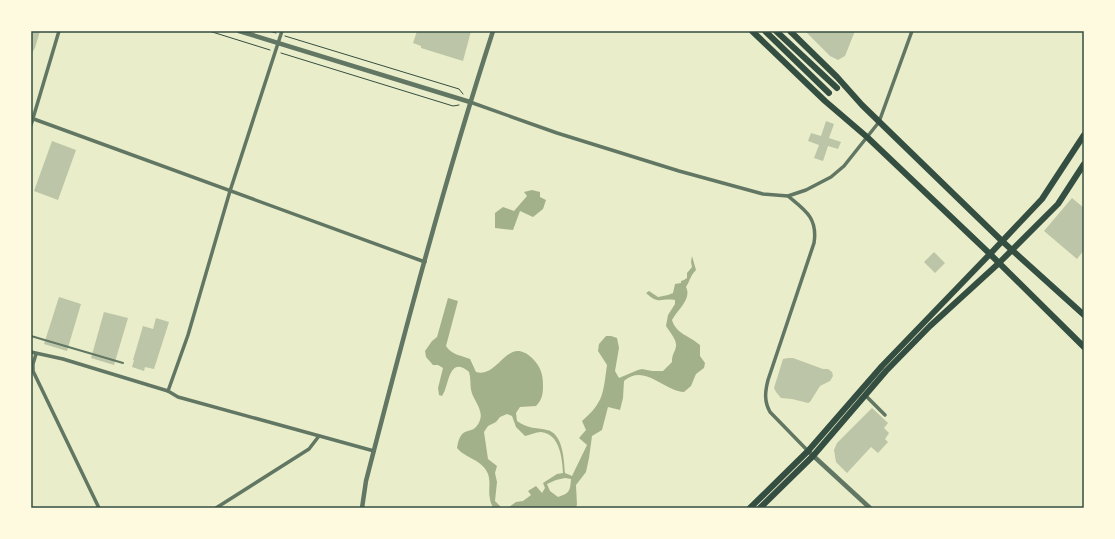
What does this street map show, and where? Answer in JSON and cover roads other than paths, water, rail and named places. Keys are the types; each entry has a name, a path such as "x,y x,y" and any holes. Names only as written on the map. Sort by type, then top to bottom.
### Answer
{"main road":[{"path":"752,31 990,254 1084,347"},
{"path":"765,31 829,93"},
{"path":"776,31 837,88"},
{"path":"790,31 838,77 879,122 1002,240 1084,315"},
{"path":"750,508 810,454 882,366 1042,199 1084,135"},
{"path":"760,508 886,371 930,326 999,263 1058,204 1084,164"}],"street":[{"path":"31,125 58,31"},
{"path":"239,31 470,102 558,133 679,171 763,194 788,196 806,190 831,177 844,166 867,138 879,122 912,31"},
{"path":"362,508 366,481 425,262 470,102 493,31"},
{"path":"168,391 188,334 230,191 282,33"},
{"path":"32,118 425,262"},
{"path":"788,196 805,210 810,217 814,224 815,234 814,243 768,380 765,393 767,405 770,412 810,454 870,508"},
{"path":"31,352 168,391 178,397 374,451"},
{"path":"36,354 34,371 99,508"},
{"path":"865,395 885,415"},
{"path":"216,508 309,449 319,436"}],"lane":[{"path":"31,336 123,363"}]}
